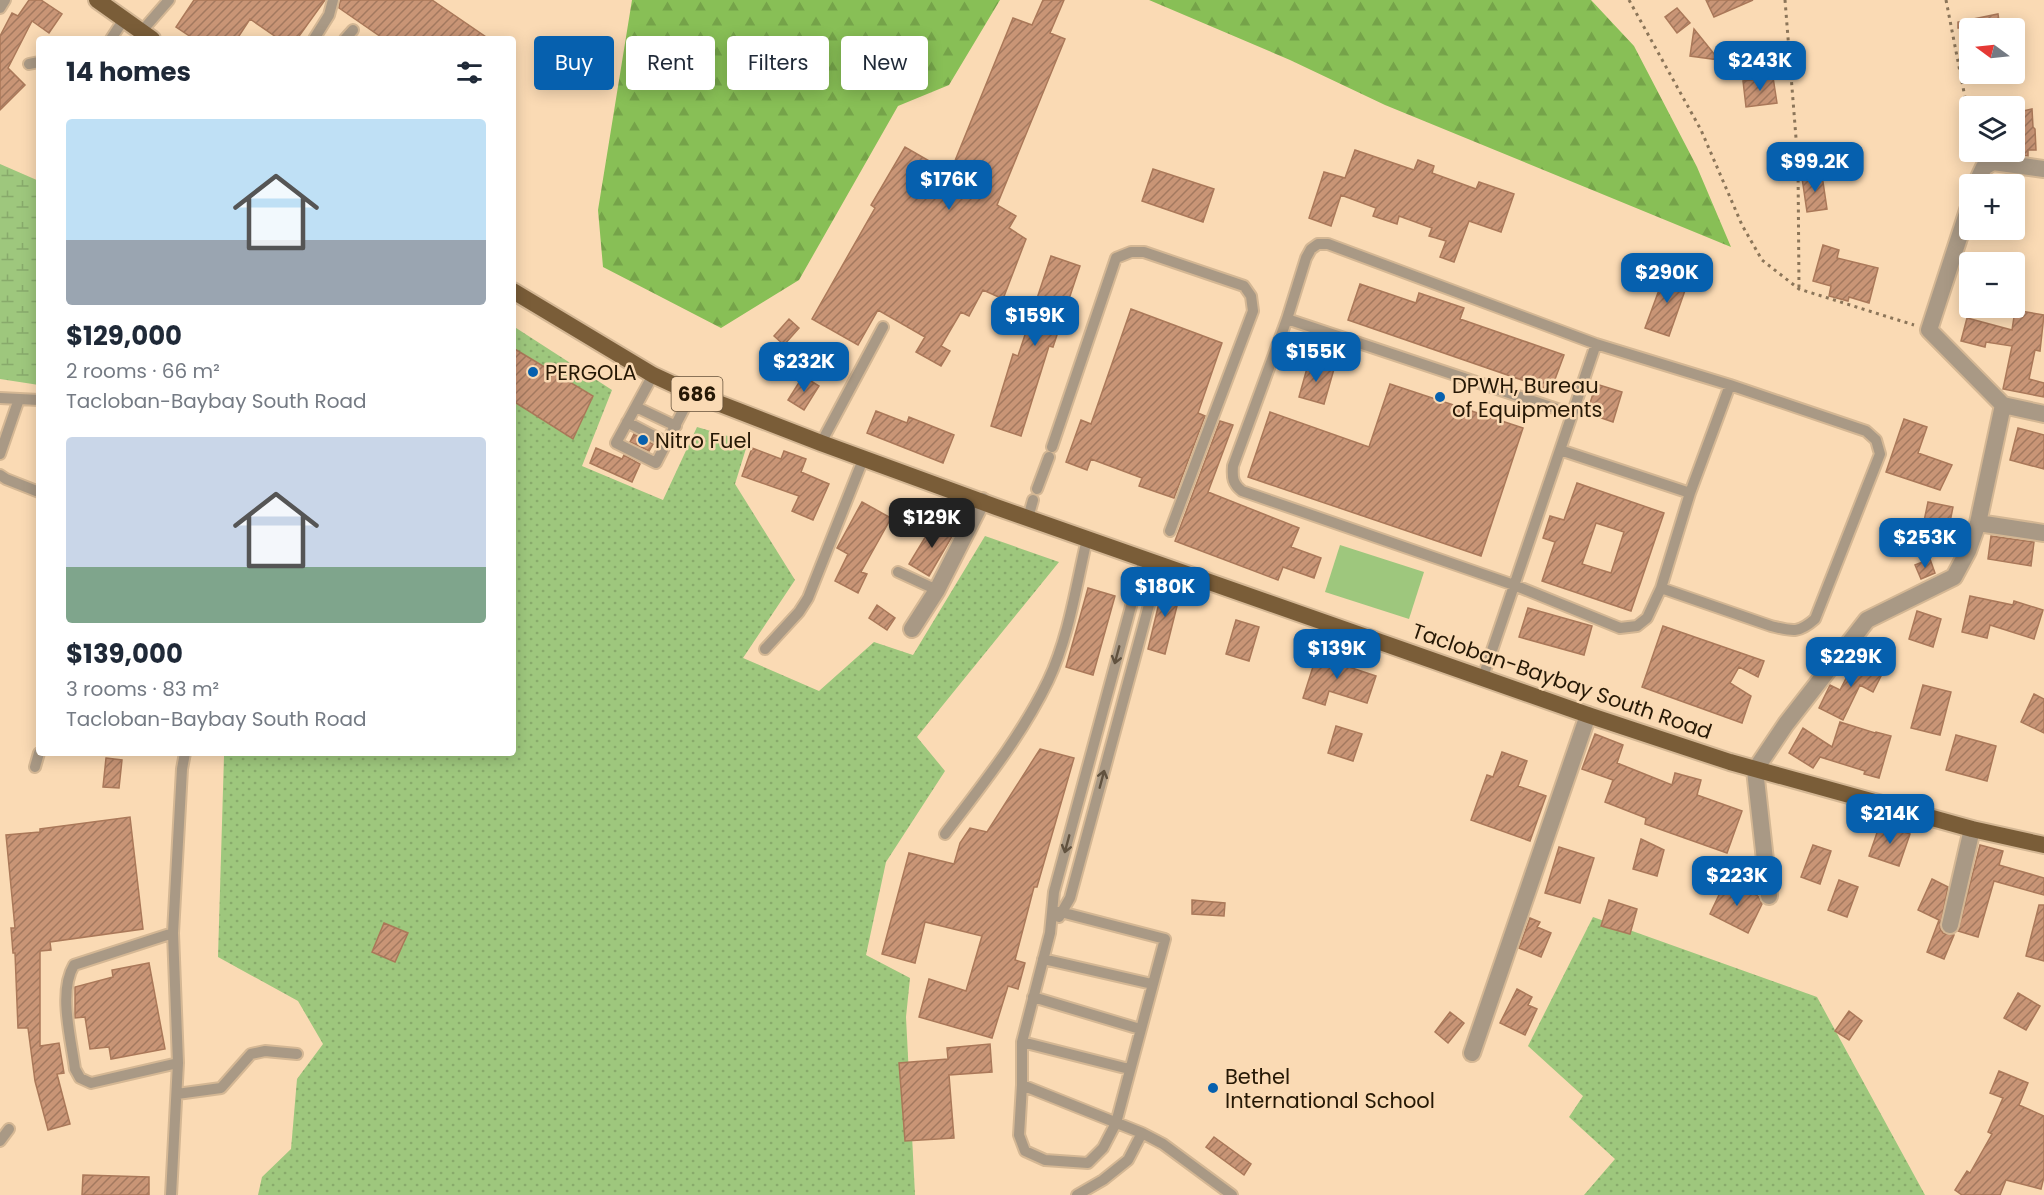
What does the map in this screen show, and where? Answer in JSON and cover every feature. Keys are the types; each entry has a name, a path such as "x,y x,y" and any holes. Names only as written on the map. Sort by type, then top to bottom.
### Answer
{"main road":[{"path":"97,0 146,36"},
{"name":"Tacloban-Baybay South Road","path":"516,293 653,375 692,393 821,443 1588,715 1755,770 1972,829 2044,845"}],"street":[{"path":"1981,174 1984,167 1993,162 2044,169"},
{"path":"1959,238 1929,330 2003,405 2044,414"},
{"path":"1769,896 1755,770 1786,724 1868,620 1954,577 1968,551 1978,523 2003,405"},
{"path":"912,629 937,590 982,501"},
{"path":"1978,523 2044,533"},
{"path":"1472,1053 1588,715"},
{"path":"1950,925 1972,829"}],"lane":[{"path":"0,8 5,0"},
{"path":"146,36 169,0"},
{"path":"316,36 329,15 333,0"},
{"path":"113,36 124,20"},
{"path":"348,36 353,30"},
{"path":"1661,588 1771,626 1788,630 1803,629 1815,619 1880,453 1876,440 1866,431 1730,385 1596,344 1328,244 1318,244 1311,249 1306,258 1287,319 1233,466 1232,476 1235,485 1242,491 1514,585 1620,628 1636,626 1647,618 1661,588 1690,493 1730,385"},
{"path":"1029,518 1116,258 1131,252 1144,252 1244,285 1251,296 1253,310 1170,531"},
{"path":"1287,319 1572,414"},
{"path":"821,443 883,327"},
{"path":"1483,678 1596,344"},
{"path":"653,375 616,443 656,463 692,393"},
{"path":"0,398 36,400"},
{"path":"0,454 19,399"},
{"path":"636,406 676,426"},
{"path":"627,422 667,443"},
{"path":"1560,450 1690,493"},
{"path":"765,649 800,612 808,598 864,457"},
{"path":"0,475 36,491"},
{"path":"945,834 1009,750 1048,680 1066,628 1087,539"},
{"path":"1057,911 1165,939 1116,1123 1103,1148 1088,1163 1045,1160 1025,1151 1019,1135 1022,1042 1057,911 1054,892 1152,561"},
{"path":"1057,911 1070,898 1152,561"},
{"path":"898,572 937,590"},
{"path":"35,767 38,756"},
{"path":"171,1195 178,1063 173,933 184,756"},
{"path":"173,933 74,965 69,974 66,994 75,1069 80,1078 91,1083 178,1063"},
{"path":"1043,959 1152,984"},
{"path":"1033,997 1140,1029"},
{"path":"1022,1042 1129,1069"},
{"path":"177,1094 222,1088 251,1054 265,1051 297,1054"},
{"path":"1022,1085 1142,1133 1163,1144 1232,1195"},
{"path":"0,1141 9,1129"},
{"path":"1077,1195 1103,1180 1128,1160 1142,1133"}],"path":[{"path":"1629,0 1701,130 1742,225 1762,260 1799,289 1929,330"},
{"path":"1785,0 1798,163 1799,289"},
{"path":"1946,0 1965,96"}],"green space":[{"path":"632,0 1000,0 949,85 898,106 799,280 721,328 603,267 598,210 626,37 626,90 715,90 715,36 626,36"},
{"path":"1149,0 1591,0 1634,46 1697,167 1731,247 1385,105 1290,60"},
{"path":"0,164 36,180 36,385 0,379"},
{"path":"516,328 612,390 582,466 663,500 697,427 748,442 735,484 795,580 743,658 819,691 874,642 913,655 985,536 1059,562 917,737 945,771 886,862 866,955 910,978 906,1017 915,1195 258,1195 262,1177 291,1149 297,1079 323,1044 298,1001 218,957 224,756 516,756"},
{"path":"1340,545 1424,572 1409,619 1325,592"},
{"path":"1593,917 1817,997 1925,1195 1584,1195 1615,1159 1569,1117 1583,1096 1528,1046"}],"building":[{"path":"29,0 41,0 62,14 49,33 32,21 8,68 25,85 0,110 0,36 12,13 18,16"},
{"path":"194,0 325,0 299,36 275,36 250,19 239,36 190,36 176,27"},
{"path":"340,0 432,0 485,36 380,36 339,8"},
{"path":"1043,0 1064,0 1050,33 1065,39 997,205 1016,216 1009,228 1026,239 1003,299 983,290 969,316 961,312 941,346 950,351 941,366 916,352 925,337 878,310 858,345 812,319 875,208 871,205 905,147 950,173 1013,18 1032,25"},
{"path":"1706,0 1753,0 1714,17"},
{"path":"1677,8 1690,23 1677,33 1665,17"},
{"path":"1998,14 1999,18 1978,18"},
{"path":"1694,29 1719,60 1690,56"},
{"path":"1773,77 1777,103 1746,107 1743,81"},
{"path":"2032,109 2035,129 2036,150 2028,150 2028,156 2025,156 2025,111"},
{"path":"1355,150 1414,170 1418,160 1434,166 1432,173 1476,189 1479,182 1514,194 1501,232 1469,221 1454,262 1440,257 1446,241 1429,236 1432,228 1399,216 1397,224 1373,216 1376,208 1341,195 1331,226 1309,218 1324,172 1345,178"},
{"path":"1153,169 1214,189 1203,222 1142,201"},
{"path":"1822,175 1827,209 1807,212 1802,178"},
{"path":"1823,245 1839,250 1837,258 1878,268 1869,303 1849,297 1848,301 1829,296 1831,286 1813,281"},
{"path":"1051,256 1080,266 1053,347 1049,346 1021,436 991,426 1013,354 1018,356"},
{"path":"1666,271 1689,279 1669,336 1645,328"},
{"path":"1360,284 1416,303 1419,293 1464,308 1460,319 1564,355 1551,390 1348,320"},
{"path":"1131,309 1222,343 1198,413 1205,416 1174,498 1139,486 1142,478 1091,459 1087,470 1066,462 1081,420 1091,424"},
{"path":"2025,312 2044,315 2040,351 2035,350 2029,379 2044,383 2044,397 2003,389 2012,346 1986,342 1985,347 1961,341 1967,318 2012,330 2014,318 2025,318"},
{"path":"789,319 799,328 784,345 774,336"},
{"name":"PERGOLA","path":"516,350 593,396 573,439 516,403"},
{"path":"1309,361 1334,369 1324,404 1299,397"},
{"path":"803,376 819,386 804,410 788,400"},
{"path":"1390,384 1523,428 1481,556 1248,477 1270,412 1369,447"},
{"path":"1596,384 1622,392 1613,422 1587,413"},
{"path":"876,411 907,423 909,417 954,435 943,463 867,433"},
{"path":"1904,419 1927,427 1918,453 1952,465 1940,490 1886,472"},
{"path":"1220,421 1233,425 1208,492 1299,528 1291,547 1321,558 1314,578 1283,567 1278,580 1175,541"},
{"path":"2018,428 2044,435 2044,469 2010,460"},
{"path":"634,434 653,444 649,451 630,442"},
{"path":"596,448 622,459 624,455 640,464 632,482 590,463"},
{"path":"752,448 781,459 784,451 806,459 801,472 829,484 813,520 792,511 799,496 742,476"},
{"path":"1577,483 1664,513 1631,611 1542,581 1555,542 1543,538 1550,516 1564,520","holes":["1596,523 1624,532 1611,573 1582,564"]},
{"path":"862,502 891,518 861,572 867,574 858,593 835,581 848,554 837,548"},
{"path":"1928,502 1953,507 1949,527 1924,521"},
{"path":"935,521 954,533 929,576 909,564"},
{"path":"1991,536 2034,542 2031,566 1988,559"},
{"path":"1930,559 1935,573 1921,579 1915,565"},
{"path":"1164,582 1182,586 1165,654 1148,649"},
{"path":"1088,588 1115,596 1093,675 1066,667"},
{"path":"1970,596 2013,605 2014,601 2043,610 2034,639 1990,625 1987,638 1962,632"},
{"path":"877,605 895,618 887,630 869,618"},
{"path":"1528,608 1592,626 1584,655 1519,637"},
{"path":"1917,611 1941,619 1933,647 1909,639"},
{"path":"1236,620 1259,627 1249,661 1226,654"},
{"path":"1663,626 1764,661 1758,677 1739,667 1730,683 1751,696 1742,723 1642,687"},
{"path":"1319,648 1337,654 1334,662 1376,676 1367,703 1329,691 1325,705 1303,698"},
{"path":"1857,657 1884,670 1873,692 1860,685 1843,720 1819,708 1830,685 1840,690"},
{"path":"1923,685 1951,692 1940,735 1911,728"},
{"path":"2034,694 2044,699 2044,733 2021,722"},
{"path":"1840,722 1891,736 1879,778 1864,774 1865,771 1820,757 1813,768 1789,753 1803,728 1832,747"},
{"path":"1336,726 1362,734 1353,761 1328,753"},
{"path":"1595,734 1623,745 1617,763 1672,785 1675,773 1701,780 1697,795 1742,811 1727,853 1645,824 1646,818 1605,802 1613,780 1582,769"},
{"path":"1956,735 1996,746 1987,781 1946,770"},
{"path":"1040,749 1074,758 1037,887 1034,887 1015,960 1025,963 1018,989 1008,986 992,1038 919,1017 929,979 966,991 982,936 925,922 915,963 882,954 909,853 954,864 960,843 970,828 987,832"},
{"path":"1502,752 1527,761 1518,786 1546,796 1530,841 1471,820 1487,775 1493,777"},
{"path":"106,758 122,760 119,788 103,787"},
{"path":"130,817 143,929 50,942 51,950 40,951 40,1046 59,1043 64,1073 57,1074 70,1124 48,1130 35,1081 28,1028 18,1028 15,953 13,953 11,928 15,928 6,835 40,832 40,829"},
{"path":"1880,824 1910,834 1899,866 1869,856"},
{"path":"1641,839 1664,850 1657,876 1633,869"},
{"path":"1813,845 1831,851 1820,884 1801,877"},
{"path":"1980,845 2003,851 1999,865 2044,878 2044,895 1994,881 1978,937 1958,931"},
{"path":"1559,847 1594,858 1580,903 1545,893"},
{"path":"1932,879 1948,887 1940,928 1943,933 1954,935 1944,959 1927,952 1939,920 1918,910"},
{"path":"1726,880 1758,896 1762,904 1748,933 1710,914"},
{"path":"1839,880 1858,887 1847,917 1828,910"},
{"path":"1192,900 1225,903 1224,916 1192,914"},
{"path":"1609,900 1637,909 1630,934 1601,926"},
{"path":"2039,905 2044,905 2044,961 2026,956"},
{"path":"1530,918 1540,922 1537,927 1551,933 1541,957 1519,948"},
{"path":"384,923 408,933 395,962 372,952"},
{"path":"149,963 165,1049 111,1059 109,1047 90,1049 85,1017 75,1018 75,987 113,977 112,970"},
{"path":"1517,989 1532,997 1528,1005 1537,1009 1525,1035 1500,1023"},
{"path":"2018,993 2040,1006 2026,1030 2004,1018"},
{"path":"1849,1011 1862,1021 1849,1040 1835,1031"},
{"path":"1450,1012 1464,1023 1448,1043 1435,1032"},
{"path":"990,1044 992,1072 949,1075 954,1138 905,1141 899,1063 948,1059 947,1048"},
{"path":"1999,1071 2028,1083 2019,1105 2044,1116 2044,1177 2041,1189 2006,1180 2000,1195 1962,1195 1955,1190 1967,1171 1970,1173 1992,1134 1988,1132 2003,1098 1990,1093"},
{"path":"1214,1137 1251,1164 1244,1175 1206,1147"},
{"path":"83,1175 149,1177 149,1195 82,1195"}],"place":[{"name":"PERGOLA","path":"533,372"},
{"name":"DPWH, Bureau of Equipments","path":"1440,397"},
{"name":"Nitro Fuel","path":"643,440"},
{"name":"Bethel International School","path":"1213,1088"}]}
